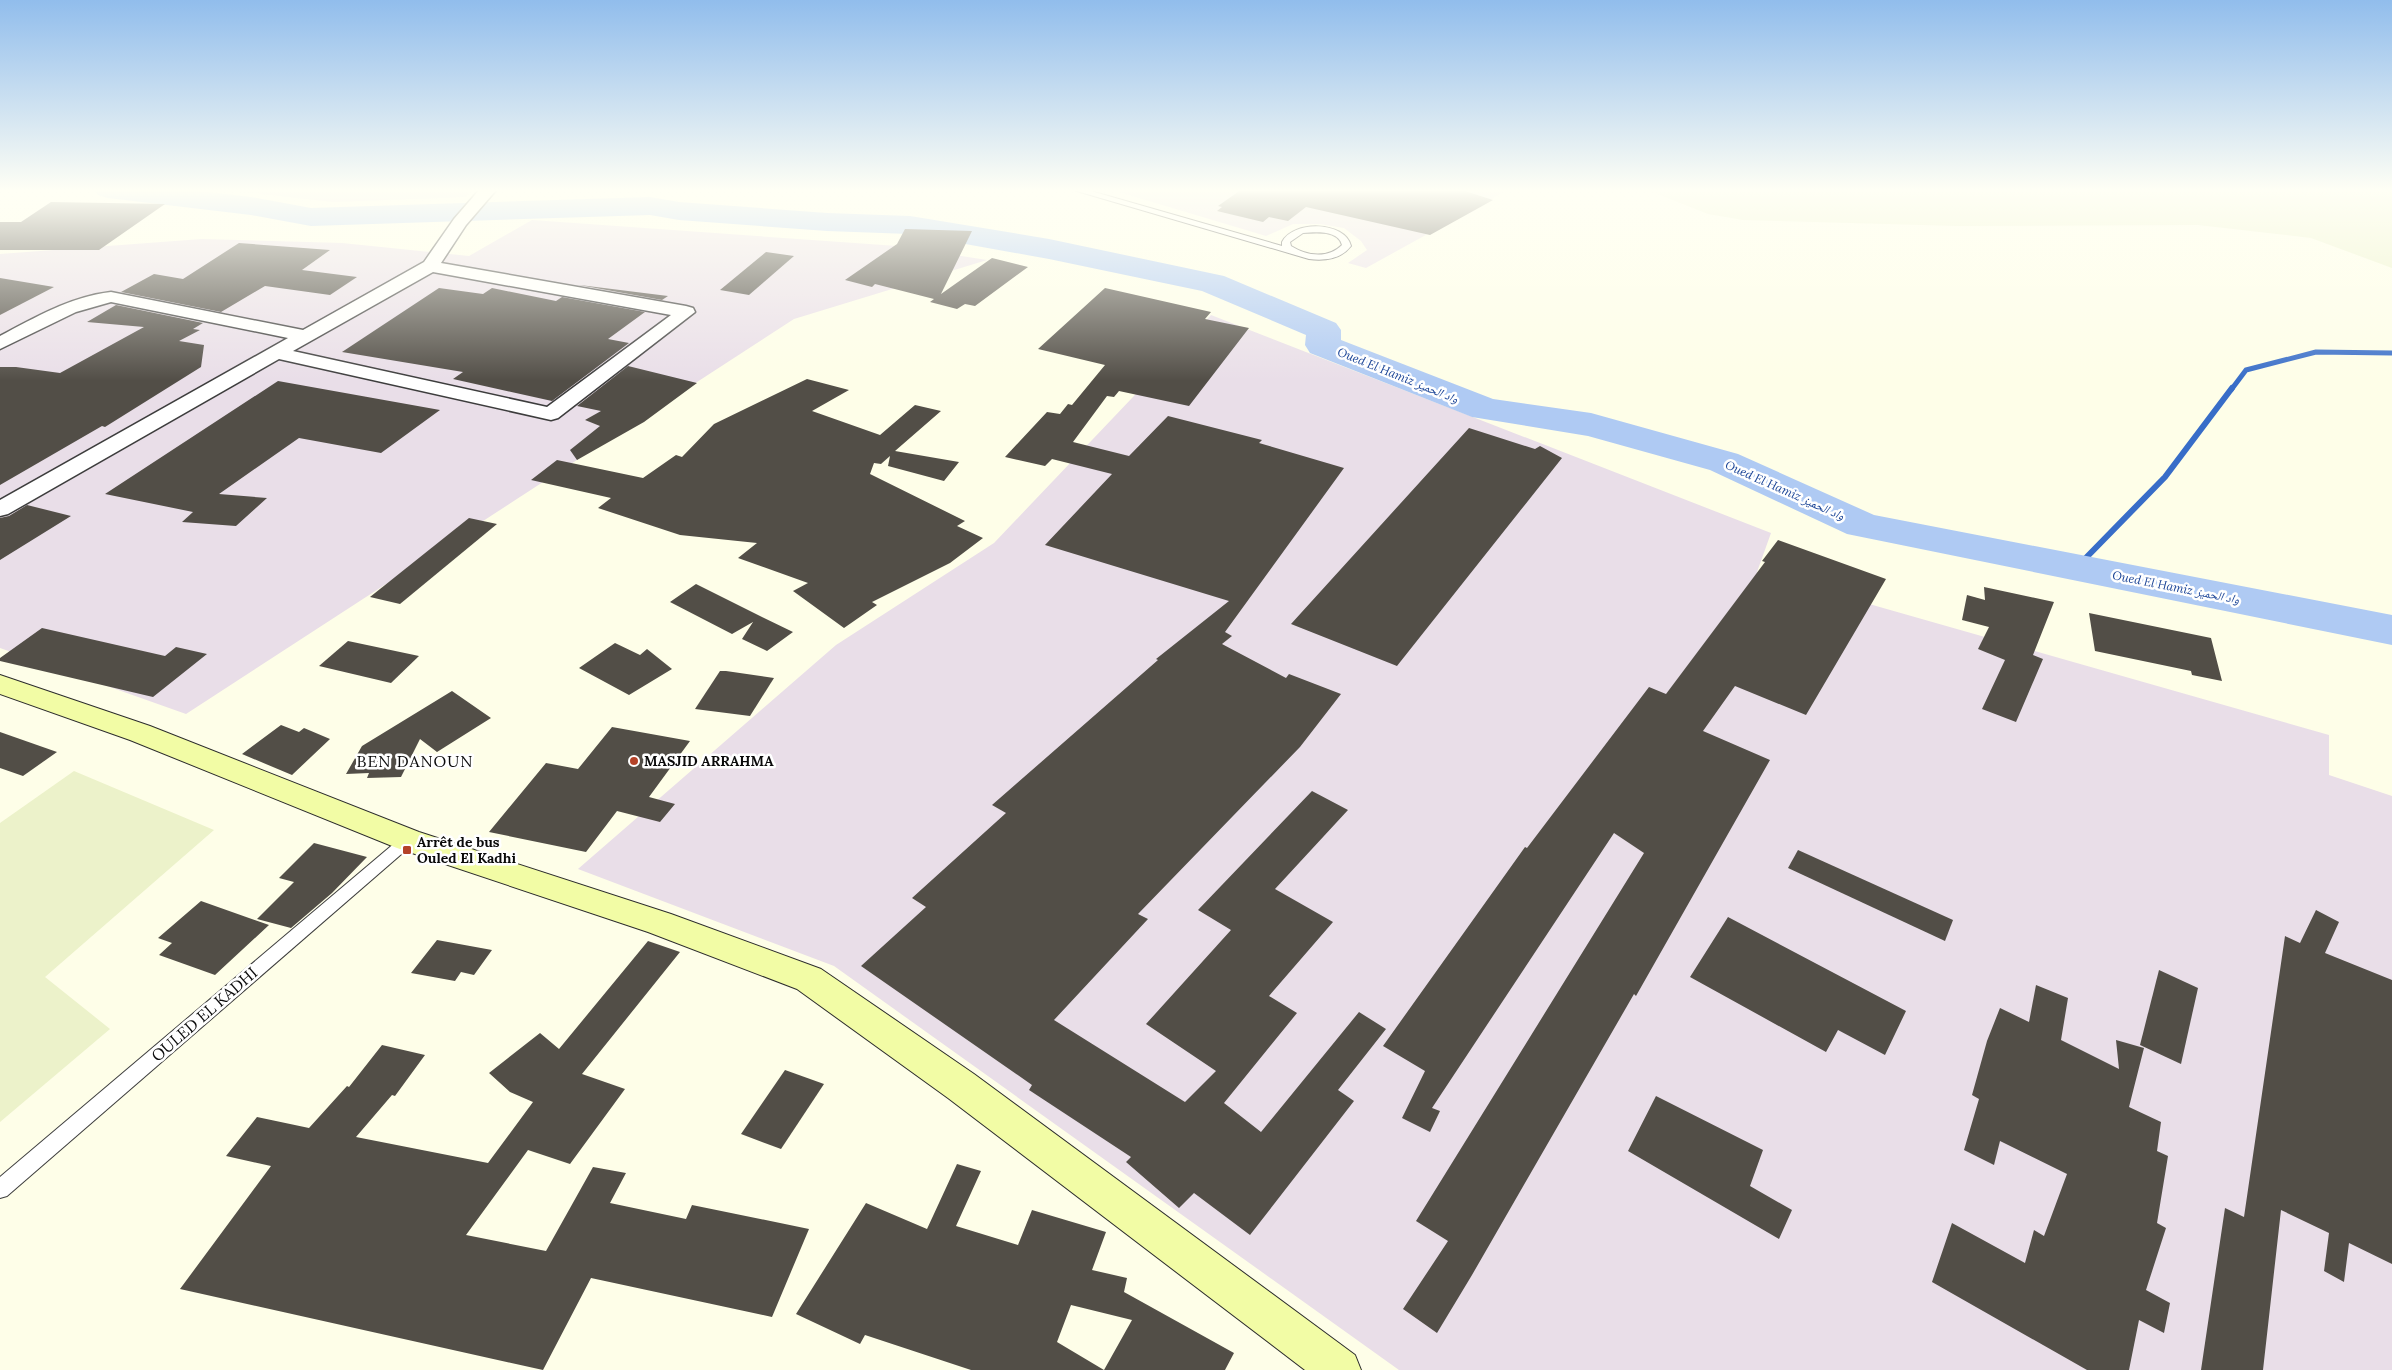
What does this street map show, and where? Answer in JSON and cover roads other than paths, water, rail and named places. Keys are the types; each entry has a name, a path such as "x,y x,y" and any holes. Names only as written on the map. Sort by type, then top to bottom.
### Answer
{"main road":[{"path":"0,684 140,733 408,840 658,923 809,979 961,1086 1340,1370"}],"street":[{"path":"0,509 430,266 439,253"},
{"path":"276,353 551,414 686,312 430,266"},
{"path":"0,343 83,303 98,298 111,297 306,336"}],"lane":[{"path":"1295,253 1330,256 1337,253"},
{"name":"OULED EL KADHI","path":"0,1189 408,840"}],"waterway":[{"name":"Oued El Hamiz واد الحميز","path":"1068,253 1212,283 1324,330 1323,345 1485,409 1591,425 1724,462 1862,525 2392,630"},
{"path":"2231,390 2246,370 2316,352 2392,353"},
{"path":"2075,569 2165,477 2232,388"}],"place":[{"name":"MASJID ARRAHMA","path":"634,761"},
{"name":"Arrêt de bus Ouled El Kadhi","path":"407,850"}],"district":[{"name":"BEN DANOUN","path":"415,761"}]}
